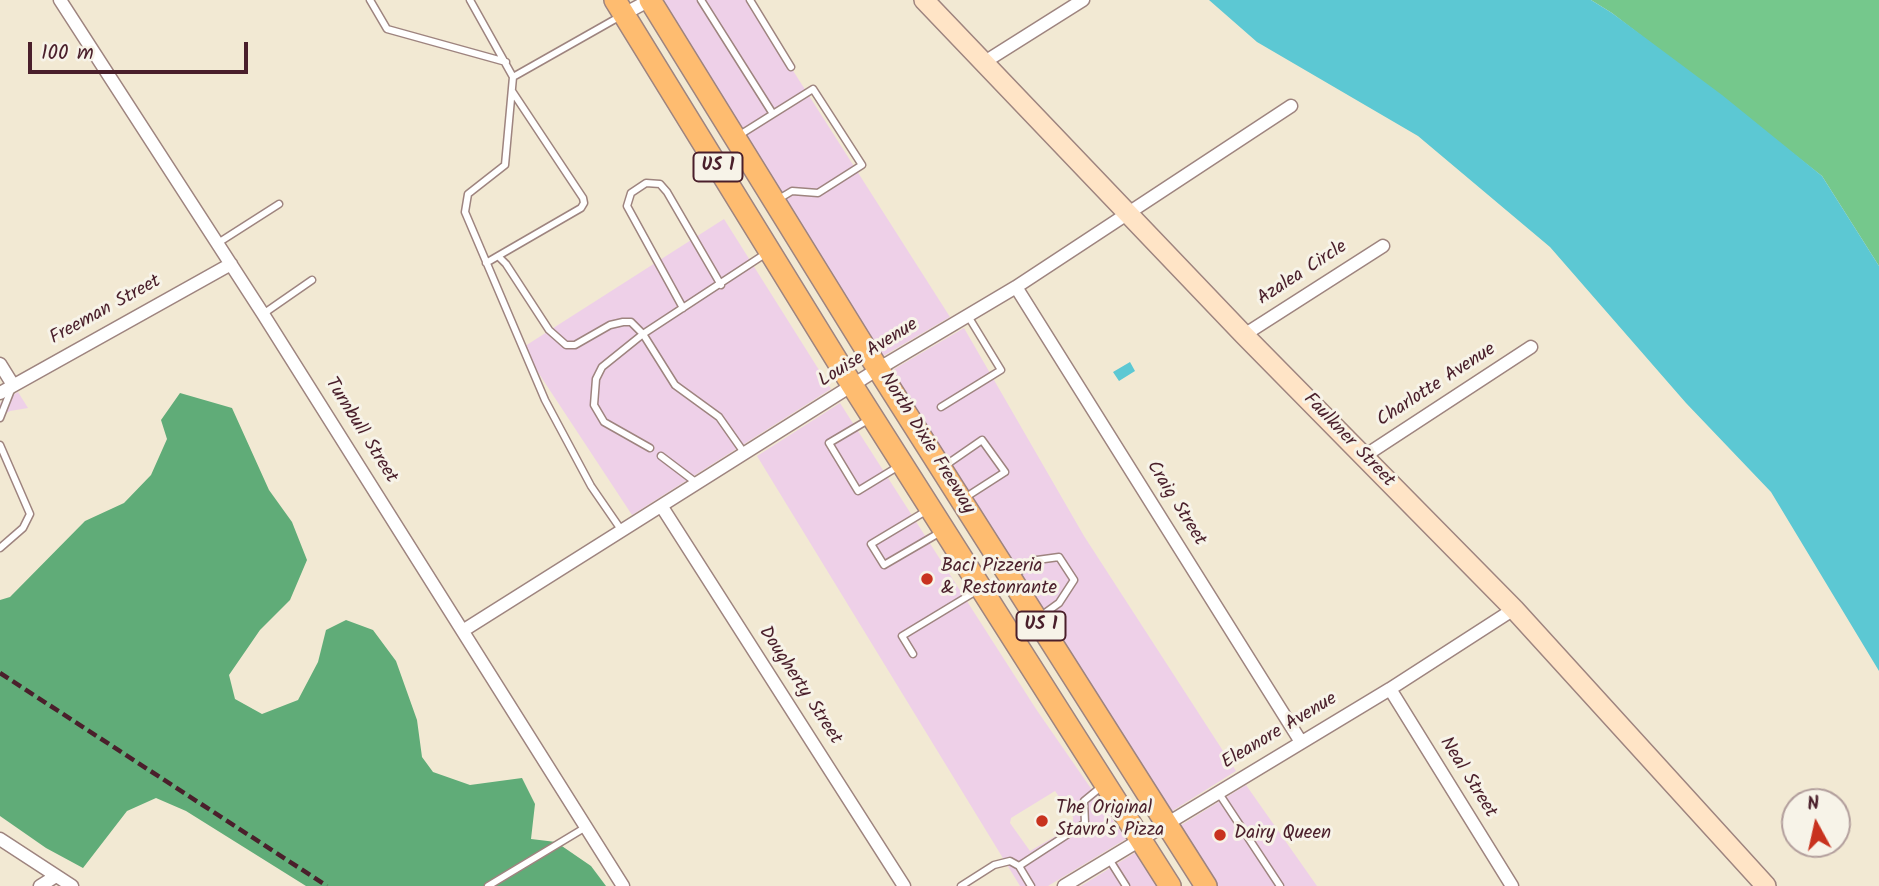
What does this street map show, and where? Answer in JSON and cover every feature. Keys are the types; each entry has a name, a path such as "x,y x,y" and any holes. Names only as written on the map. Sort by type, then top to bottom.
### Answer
{"main road":[{"name":"North Dixie Freeway","path":"650,0 878,369 1206,886"},
{"name":"North Dixie Freeway","path":"620,7 852,386 1170,886"}],"street":[{"name":"Turnbull Street","path":"60,0 464,630 622,886"},
{"path":"620,7 650,0"},
{"name":"Faulkner Street","path":"924,0 1244,335 1514,609 1766,886"},
{"path":"983,63 1083,0"},
{"name":"Louise Avenue","path":"464,630 878,369 1016,287 1292,106"},
{"name":"Azalea Circle","path":"1244,335 1383,246"},
{"name":"Freeman Street","path":"0,393 231,264"},
{"name":"Craig Street","path":"1016,287 1301,742"},
{"name":"Charlotte Avenue","path":"1363,457 1531,346"},
{"path":"0,364 13,385"},
{"name":"Dougherty Street","path":"662,507 904,886"},
{"name":"Eleanore Avenue","path":"1064,886 1390,690 1514,609"},
{"name":"Neal Street","path":"1390,690 1512,886"},
{"path":"0,839 72,886"},
{"path":"40,886 56,876"}],"lane":[{"path":"370,0 387,29 506,62"},
{"path":"471,0 513,77 505,165 468,194 465,212 545,400 591,486 622,531"},
{"path":"750,0 791,67"},
{"path":"704,1 774,114"},
{"path":"513,77 620,7"},
{"path":"736,138 813,89 862,165 818,193 792,191 775,201"},
{"path":"486,263 581,208 583,203 583,198 512,91"},
{"path":"683,308 627,206 631,193 646,183 660,184 667,192 721,285"},
{"path":"218,243 279,204"},
{"path":"650,448 604,422 594,405 593,391 602,367 643,334 769,251"},
{"path":"498,256 549,330 566,345 575,345 606,327 631,322 643,334 675,385 719,417 745,454"},
{"path":"263,314 312,280"},
{"path":"941,407 1002,370 968,316"},
{"path":"0,418 13,385"},
{"path":"872,417 829,443 858,491 902,464"},
{"path":"941,469 982,440 1005,472 961,500"},
{"path":"0,445 30,514 23,528 0,548"},
{"path":"661,456 698,484"},
{"path":"930,509 871,544 884,565 944,530"},
{"path":"1010,577 1037,560 1059,557 1074,580 1059,603 1037,619"},
{"path":"913,654 902,636 981,588"},
{"path":"1019,866 1085,823 1084,801 1105,784"},
{"path":"1218,792 1280,886"},
{"path":"488,886 586,827"},
{"path":"1109,859 1126,886"},
{"path":"961,886 1001,862 1010,861 1019,866 1031,886"}],"shaded area":[{"path":"665,0 748,0 950,317 880,358 661,3"},
{"path":"724,219 831,389 632,515 522,348"},
{"path":"964,328 1084,536 1236,771 1169,813 889,372"},
{"path":"18,392 28,408 10,411 0,417 0,403"},
{"path":"840,403 1036,709 1126,839 1048,886 1020,886 757,456","holes":["1055,791 1073,817 1073,826 1030,851 1010,823 1011,818"]},
{"path":"1246,785 1317,886 1215,886 1178,827"},
{"path":"1136,852 1160,886 1081,886"}],"green space":[{"path":"1591,0 1879,0 1879,266 1822,176 1612,13"},
{"path":"180,393 232,408 269,490 292,522 307,560 290,600 260,630 229,675 235,699 262,714 298,700 318,662 326,630 346,620 373,630 396,661 417,720 422,757 433,772 470,785 522,778 535,804 531,839 556,842 591,866 606,886 306,886 186,811 156,798 127,811 83,868 46,848 0,816 0,600 10,597 85,521 124,503 151,475 167,439 161,420"}],"water":[{"path":"1209,0 1591,0 1722,95 1822,176 1879,266 1879,671 1771,492 1686,403 1550,247 1418,136 1257,42"},
{"path":"1130,362 1135,371 1119,381 1113,372"}],"railway":[{"path":"0,673 327,886"}],"place":[{"name":"Baci Pizzeria & Restonrante","path":"927,579"},
{"name":"The Original Stavro's Pizza","path":"1042,821"},
{"name":"Dairy Queen","path":"1220,835"}]}
